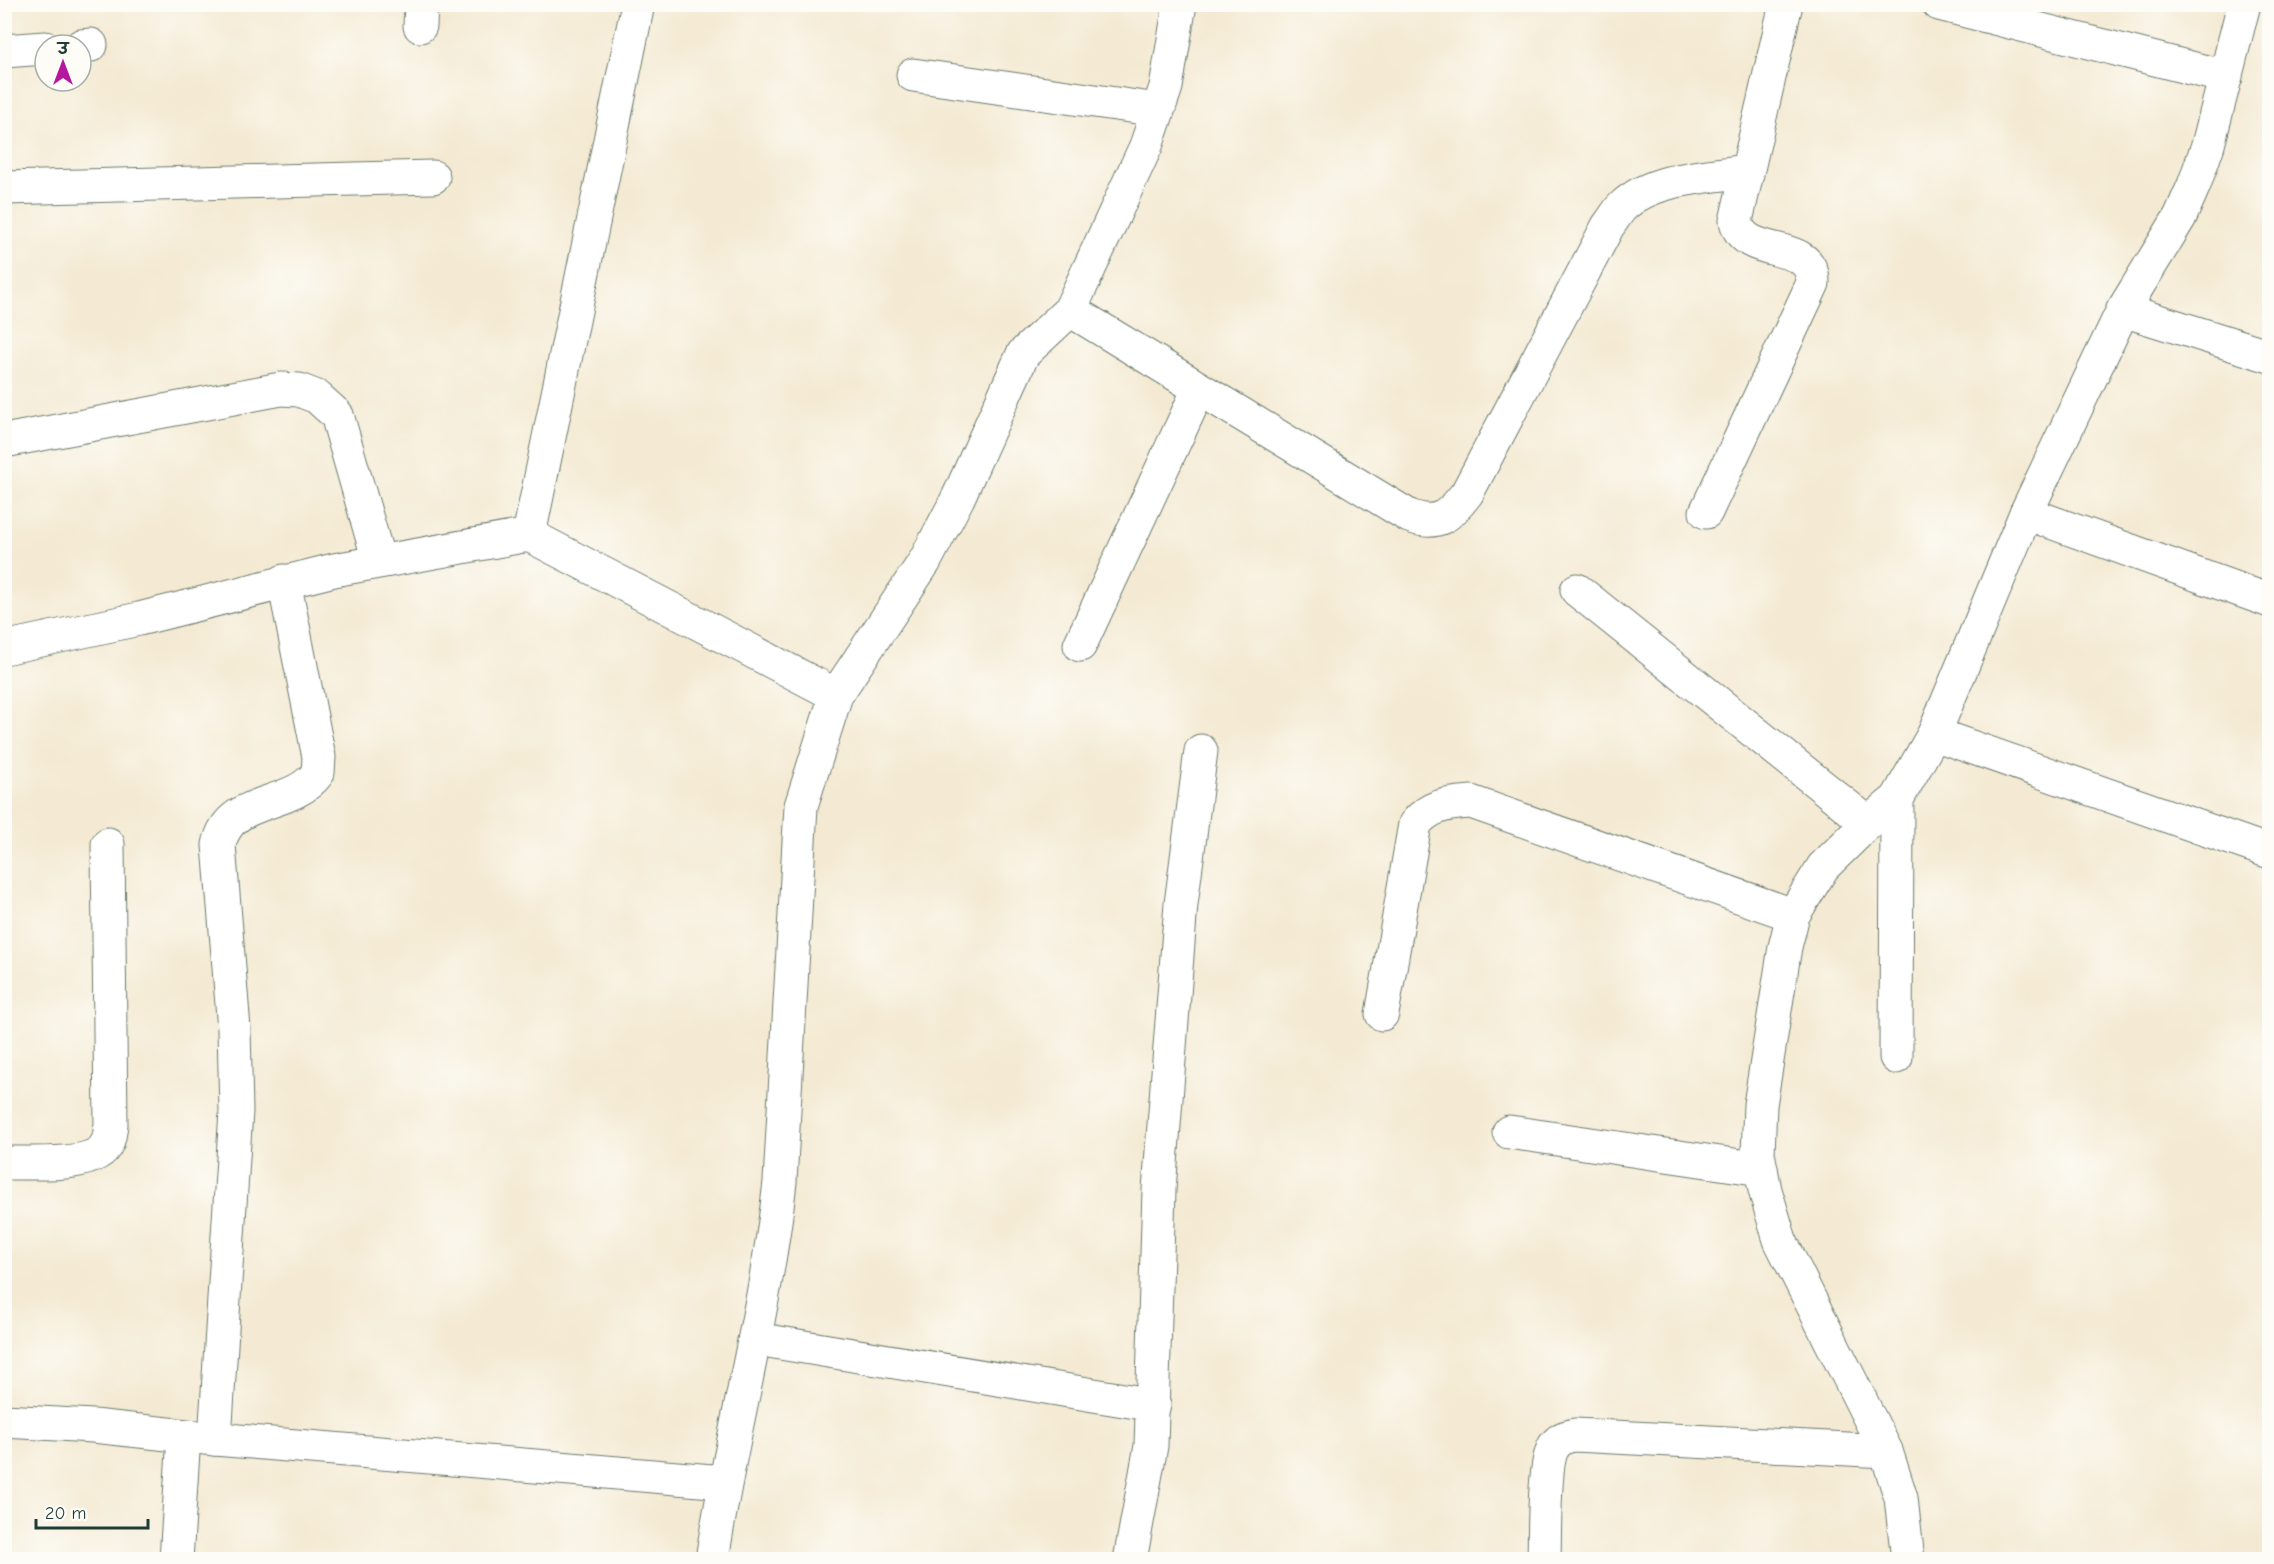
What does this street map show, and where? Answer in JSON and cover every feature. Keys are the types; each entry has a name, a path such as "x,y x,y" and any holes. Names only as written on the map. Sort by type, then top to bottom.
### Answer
{"street":[{"path":"529,535 638,4"},
{"path":"712,1560 724,1482 756,1339 774,1236 780,1182 801,806 836,695 925,561 958,498 1023,354 1070,310 1146,146 1166,87 1180,4"},
{"path":"1706,512 1813,284 1813,271 1808,262 1794,255 1754,243 1737,228 1736,221 1786,4"},
{"path":"1939,4 2226,77"},
{"path":"1908,1560 1900,1498 1886,1451 1780,1240 1761,1169 1758,1153 1760,1106 1785,947 1793,915 1823,867 1868,823 1897,799 1934,734 2026,513 2123,310 2184,207 2208,145 2244,4"},
{"path":"4,51 33,49"},
{"path":"913,75 1158,110"},
{"path":"1070,310 1409,516 1425,523 1439,520 1455,509 1467,493 1608,226 1623,206 1645,192 1668,183 1747,171"},
{"path":"4,188 433,177"},
{"path":"2123,310 2270,356"},
{"path":"4,441 281,389 299,390 317,397 337,415 379,561"},
{"path":"1080,645 1199,389"},
{"path":"2026,513 2270,601"},
{"path":"4,648 139,619 284,581 379,561 529,535 836,695"},
{"path":"176,1560 199,1438 236,1111 234,1029 219,845 222,831 234,817 300,790 318,773 319,757 284,581"},
{"path":"1577,590 1868,823"},
{"path":"1934,734 2270,852"},
{"path":"1130,1560 1151,1446 1159,1190 1181,904 1201,751"},
{"path":"1896,1057 1897,799"},
{"path":"1382,1014 1415,824 1424,813 1441,804 1471,802 1793,915"},
{"path":"4,1163 76,1162 94,1156 107,1145 111,1124 108,844"},
{"path":"1509,1132 1761,1169"},
{"path":"756,1339 1154,1405"},
{"path":"4,1421 93,1426 199,1438 724,1482"},
{"path":"1544,1560 1548,1462 1554,1445 1565,1437 1575,1435 1886,1451"}]}
